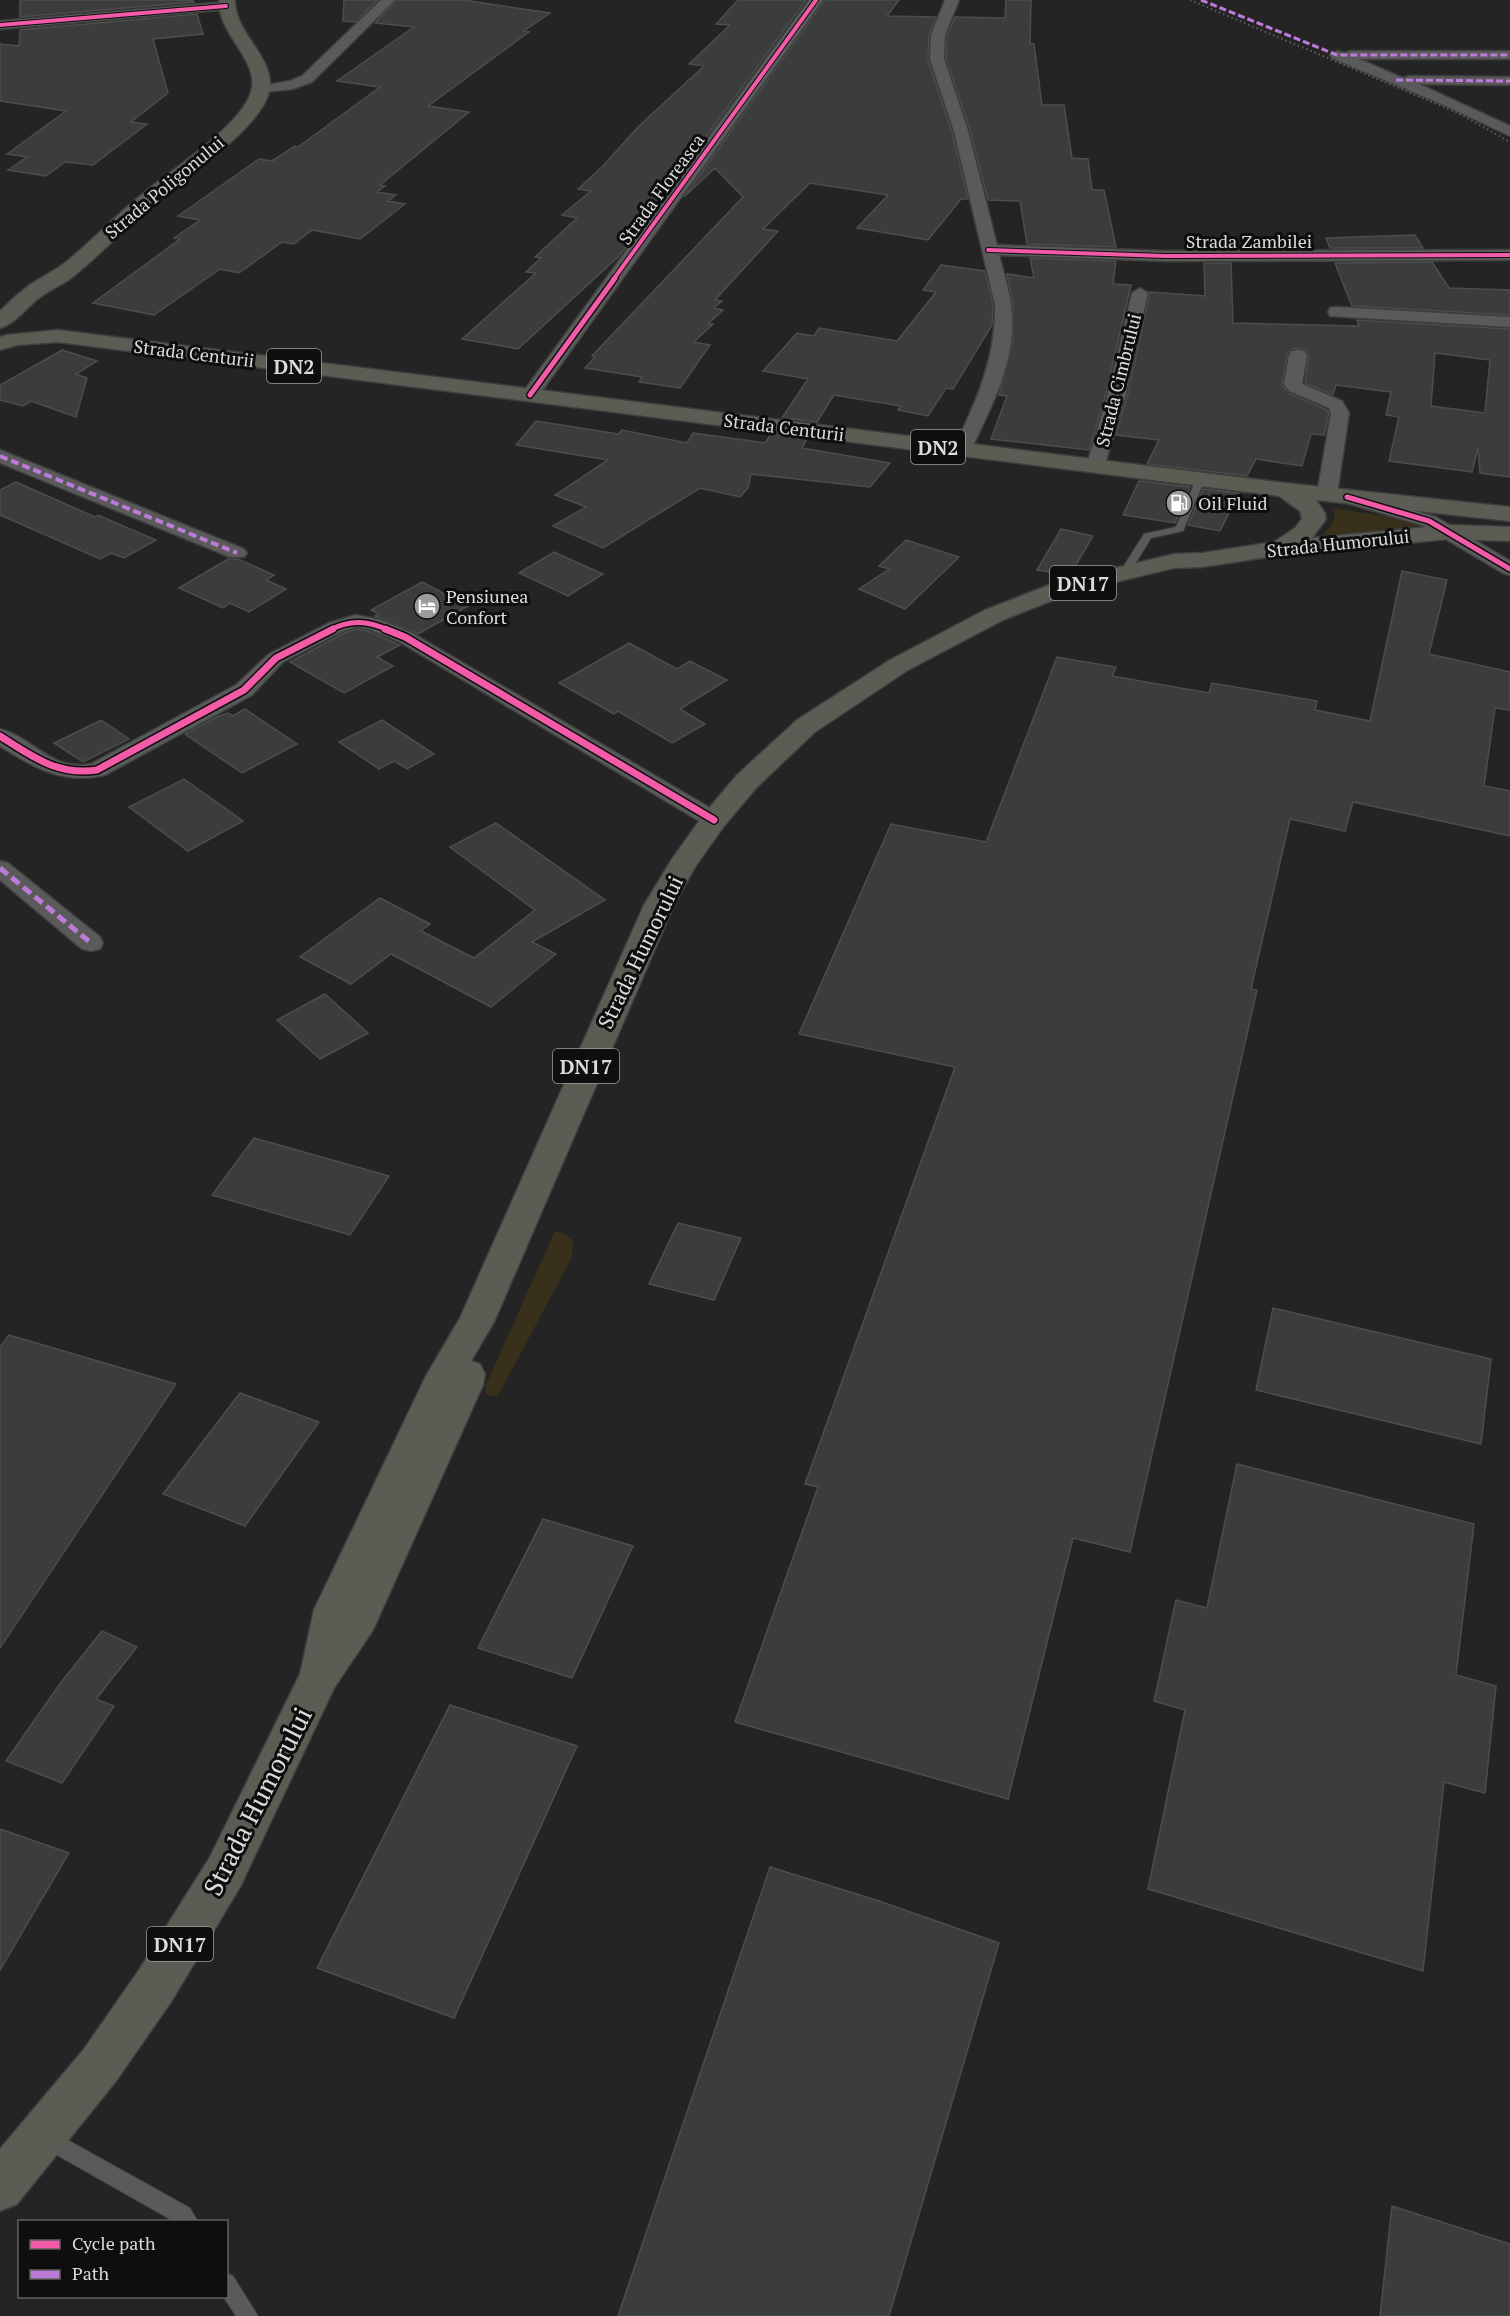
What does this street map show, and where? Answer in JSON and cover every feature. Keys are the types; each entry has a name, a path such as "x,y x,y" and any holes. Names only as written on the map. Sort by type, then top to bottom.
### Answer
{"main road":[{"path":"226,3 231,21 252,56 261,80 260,90"},
{"name":"Strada Poligonului","path":"60,277 149,198 228,133 250,109 260,90"},
{"path":"0,322 41,286 60,277"},
{"name":"Strada Centurii","path":"58,336 33,321 35,312 63,286 60,277"},
{"name":"Strada Centurii","path":"0,344 21,338 58,336 1285,490 1510,514"},
{"name":"DN17","path":"1281,548 1303,535 1314,518 1314,511 1309,504 1285,490"},
{"path":"1449,532 1481,526 1510,525"},
{"name":"Strada Humorului","path":"0,2187 100,2065 155,1986 225,1872 320,1675 359,1618 423,1480 465,1385 476,1322 659,905 682,864 714,820 747,781 806,726 898,665 994,615 1054,591 1174,561 1202,560 1281,548 1449,532 1510,534"},
{"name":"Strada Humorului","path":"971,629 1002,622 1202,560"}],"street":[{"path":"260,90 293,85 307,79 388,0"},
{"name":"Strada Floreasca","path":"530,395 816,0"},
{"path":"952,0 938,35 937,59 961,131 1003,305 1002,346 996,375 962,450"},
{"path":"0,26 226,3"},
{"path":"1510,55 1337,55 1510,132"},
{"path":"1396,80 1510,81"},
{"name":"Strada Zambilei","path":"988,250 1165,256 1510,255"},
{"name":"Strada Cimbrului","path":"1095,466 1116,398 1140,293"},
{"path":"1336,312 1510,322"},
{"path":"1299,355 1293,384 1295,387 1336,405 1340,413 1337,496 1430,521 1510,569"},
{"path":"0,456 237,553"},
{"path":"0,736 61,771 80,774 97,770 244,690 276,658 336,627 356,621 374,624 405,637 714,820"},
{"path":"0,868 91,943"}],"lane":[{"path":"1125,572 1148,536 1180,529 1200,479"},
{"path":"43,2137 183,2215 187,2220"},
{"path":"228,2286 248,2316"}],"shaded area":[{"path":"1331,508 1398,518 1430,530 1317,539 1327,531 1333,521 1335,513"},
{"path":"555,1231 566,1235 573,1241 572,1257 498,1396 491,1396 485,1392 485,1387"}],"building":[{"path":"20,0 193,0 194,2 20,17"},
{"path":"344,0 378,0 355,22 343,21"},
{"path":"397,0 463,0 550,13 524,31 529,32 428,106 469,112 380,185 385,186 377,192 396,195 388,201 405,204 360,239 312,230 294,244 282,242 239,273 220,269 154,315 93,303 180,239 174,238 200,220 178,216 259,159 272,161 295,146 298,147 380,87 337,81 414,27 375,23"},
{"path":"738,0 806,0 619,256 518,349 462,339 536,273 526,272 541,258 535,257 577,218 562,215 591,191 578,189 602,167 638,127 704,66 689,64 730,25 716,24"},
{"path":"825,0 899,0 887,16 936,17 929,35 928,60 952,132 968,199 961,199 928,240 857,228 888,195 810,183 763,229 778,231 715,300 722,301 714,308 723,310 708,324 713,324 694,342 710,345 680,388 639,382 642,377 585,368 595,357 592,356 743,197 715,168 684,197"},
{"path":"1006,0 1031,0 1030,44 1034,44 1042,105 1064,105 1072,158 1088,159 1092,190 1104,190 1116,247 1027,244 1020,201 988,200 970,130 946,59 947,35 955,17 1005,18"},
{"path":"197,14 203,34 153,39 168,93 131,122 147,124 93,165 65,162 46,176 8,170 27,157 7,154 66,111 0,101 0,44 19,46 20,30"},
{"path":"1415,235 1423,248 1330,248 1326,238"},
{"path":"1197,237 1230,238 1230,249 1200,249"},
{"path":"1030,258 1116,261 1113,284 1131,285 1105,397 1089,450 991,439 1007,396 999,395 1013,343 1013,305 1007,274 1034,278"},
{"path":"1432,262 1449,288 1510,290 1510,315 1352,306 1335,263"},
{"path":"1204,263 1231,263 1233,323 1359,326 1357,320 1510,329 1510,477 1480,473 1478,448 1472,472 1389,461 1399,417 1386,415 1391,392 1336,385 1333,395 1305,383 1309,355 1306,350 1298,348 1292,349 1287,354 1282,385 1288,393 1327,410 1329,413 1324,435 1311,434 1302,466 1256,459 1247,476 1147,464 1159,440 1116,435 1127,398 1150,292 1205,296","holes":["1435,353 1490,360 1485,413 1431,406"]},
{"path":"941,265 985,271 993,305 992,325 953,389 946,388 928,416 898,410 901,406 834,395 817,422 782,418 808,379 763,371 797,333 814,336 819,328 897,341 936,292 923,290"},
{"path":"62,350 97,361 76,374 87,378 76,417 31,401 23,406 0,400 0,385"},
{"path":"536,421 618,434 622,430 687,443 693,433 765,443 771,434 807,439 802,448 890,463 870,487 751,474 748,488 740,497 700,488 603,548 553,526 586,507 555,495 608,460 516,445"},
{"path":"1139,481 1190,487 1175,523 1123,515"},
{"path":"16,482 95,517 98,515 156,540 124,558 111,553 100,559 0,515 0,490"},
{"path":"1203,489 1239,493 1220,531 1188,525"},
{"path":"1061,529 1093,536 1073,570 1060,574 1037,570"},
{"path":"906,540 959,557 905,609 859,589 889,569 879,566"},
{"path":"554,552 603,574 568,596 519,573"},
{"path":"228,559 238,559 274,575 266,580 286,589 249,612 230,603 223,608 179,588"},
{"path":"1402,571 1447,580 1429,654 1510,672 1510,710 1495,708 1484,786 1510,791 1510,836 1353,802 1345,831 1290,819 1251,989 1257,990 1130,1552 1073,1538 1008,1799 735,1722 818,1487 805,1484 955,1067 799,1034 891,824 986,842 1057,657 1116,667 1112,676 1209,693 1212,683 1317,701 1315,710 1370,721"},
{"path":"422,582 468,606 418,634 375,616 379,614 371,610"},
{"path":"357,629 368,631 400,645 377,657 393,666 344,693 290,662 344,633"},
{"path":"629,643 677,669 690,661 727,680 680,709 705,724 672,743 618,711 614,714 559,683"},
{"path":"245,709 297,744 242,773 185,734 217,717 228,713 233,716"},
{"path":"101,720 129,739 83,762 54,743"},
{"path":"382,720 434,754 407,769 394,761 379,769 339,742"},
{"path":"184,779 243,821 188,851 129,807"},
{"path":"496,823 605,900 532,942 556,954 491,1007 391,954 351,984 300,957 380,898 430,924 421,931 474,958 535,910 450,847"},
{"path":"325,994 368,1033 320,1059 277,1020"},
{"path":"254,1138 389,1176 350,1235 212,1195"},
{"path":"678,1223 741,1238 714,1300 649,1284"},
{"path":"1273,1308 1491,1359 1481,1444 1256,1390"},
{"path":"9,1335 176,1384 0,1648 0,1347"},
{"path":"240,1393 319,1422 245,1526 163,1494"},
{"path":"1237,1464 1474,1524 1456,1675 1496,1686 1485,1793 1444,1782 1423,1971 1148,1889 1185,1710 1154,1701 1176,1600 1207,1608"},
{"path":"543,1519 633,1546 572,1678 478,1648"},
{"path":"102,1631 137,1647 96,1699 114,1706 62,1783 6,1761 59,1685"},
{"path":"450,1705 577,1746 454,2018 317,1968"},
{"path":"0,1829 69,1853 0,1970"},
{"path":"770,1867 879,1901 999,1943 889,2316 618,2316"},
{"path":"1392,2206 1510,2244 1510,2316 1380,2316"}],"railway":[{"path":"1190,0 1458,113 1510,142"}],"marked path":[{"path":"1201,0 1337,55 1510,55"},
{"path":"1396,80 1510,81"},
{"path":"0,456 237,553"},
{"path":"0,868 91,943"}],"cycle path":[{"path":"530,395 816,0"},
{"path":"0,25 226,6"},
{"path":"988,250 1165,256 1510,255"},
{"path":"1347,497 1429,521 1510,569"},
{"path":"0,736 34,758 58,769 70,772 97,770 244,690 276,658 336,627 356,621 374,624 405,637 714,820"}],"place":[{"name":"Oil Fluid","path":"1179,503"},
{"name":"Pensiunea Confort","path":"427,606"}]}
